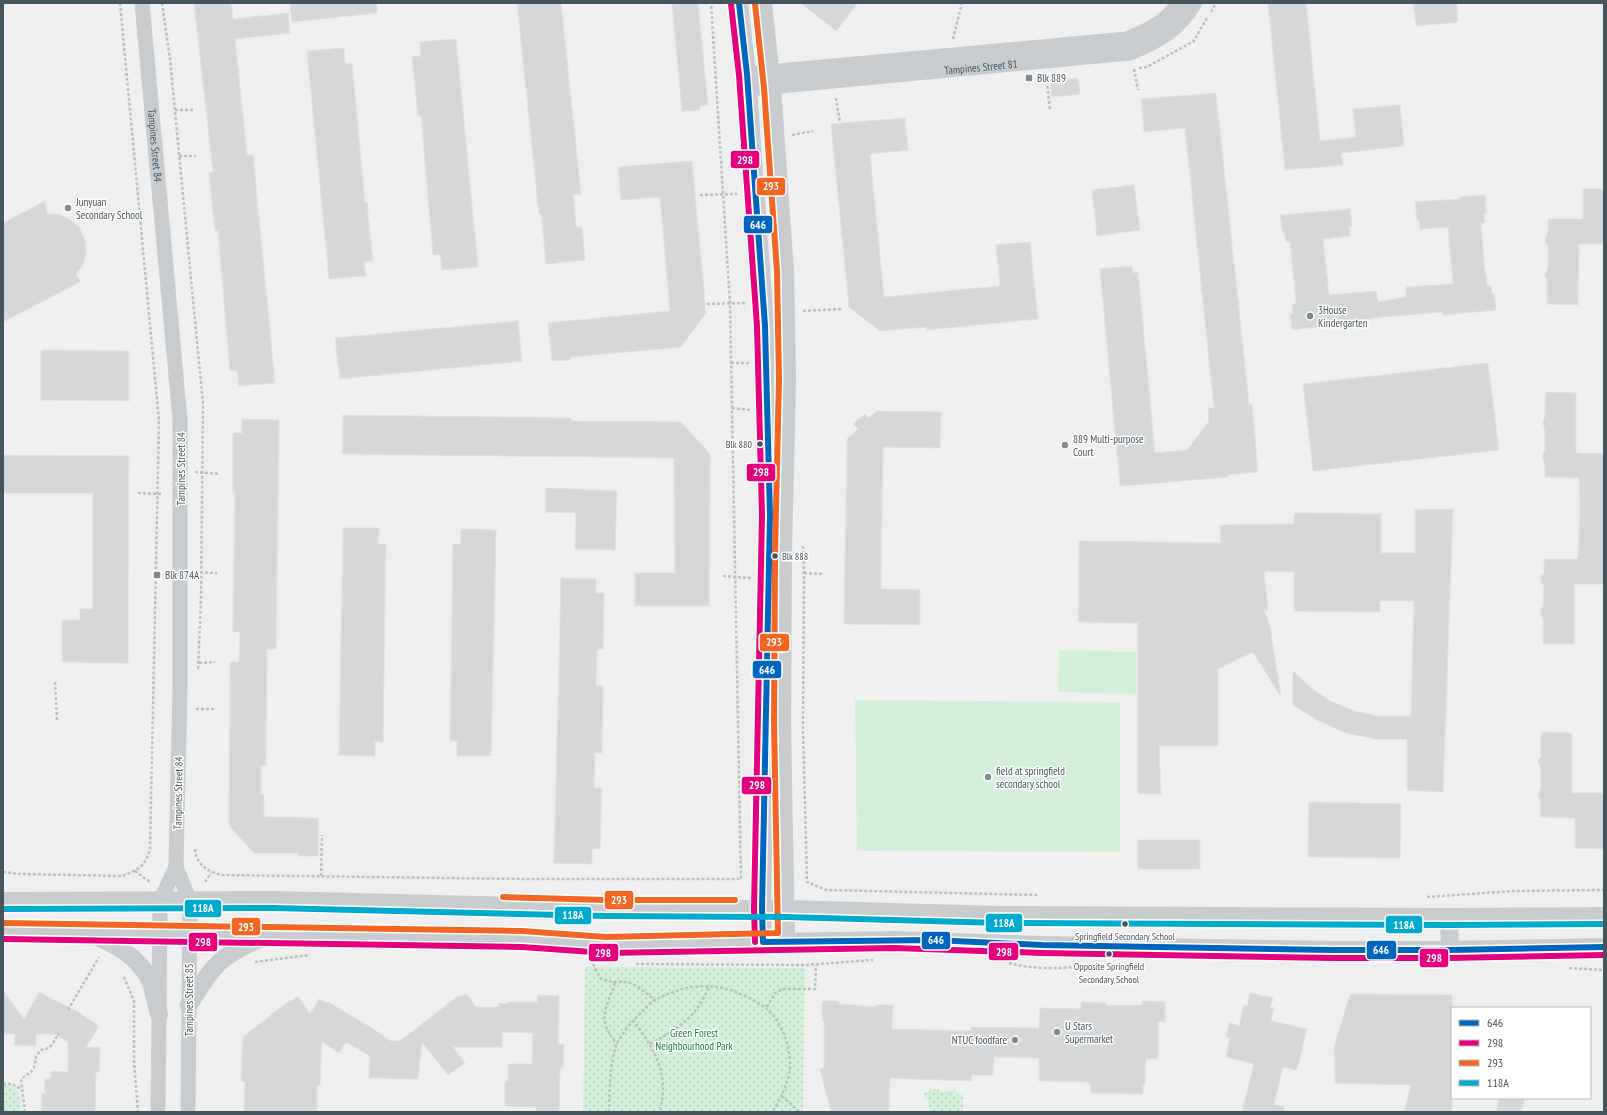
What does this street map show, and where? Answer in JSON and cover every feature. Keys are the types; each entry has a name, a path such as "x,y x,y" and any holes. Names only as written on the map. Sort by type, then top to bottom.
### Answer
{"street":[{"name":"Tampines Street 84","path":"142,3 180,407 180,687 176,867 160,901 160,932"},
{"path":"739,3 748,82 765,326 770,515 762,909 763,942"},
{"path":"763,3 771,79 785,271 787,379 782,682 786,941"},
{"name":"Tampines Street 81","path":"748,82 1126,39 1161,22 1178,3"},
{"name":"Tampines Street 81","path":"771,79 1130,53 1150,45 1170,34 1188,15 1195,3"},
{"name":"Tampines Street 85","path":"176,867 190,901 188,1112"},
{"path":"3,901 273,900 606,908 786,909 1007,915 1449,917 1604,916"},
{"path":"1449,917 1450,950"},
{"path":"3,931 160,932 522,939 606,945 786,941 933,940 1042,945 1333,950 1450,950 1604,947"},
{"path":"88,932 123,950 139,964 150,981 159,1014"},
{"path":"158,1112 160,932"},
{"path":"189,1005 202,983 216,964 228,954 245,945 273,934"}],"path":[{"path":"3,872 20,874 122,876 135,871 146,862 150,850 159,421 120,3"},
{"path":"205,882 211,873 222,875 741,879 730,304 711,3"},
{"path":"953,43 962,3"},
{"path":"1134,69 1138,90"},
{"path":"1046,76 1050,110"},
{"path":"836,101 840,123"},
{"path":"175,110 192,110"},
{"path":"790,129 792,135 813,132"},
{"path":"179,156 196,156"},
{"path":"700,195 724,194"},
{"path":"707,304 730,304"},
{"path":"802,304 802,318"},
{"path":"802,311 841,309"},
{"path":"202,473 220,474"},
{"path":"138,493 157,494"},
{"path":"803,544 804,730 807,882 826,890 1041,895"},
{"path":"202,572 217,573"},
{"path":"804,573 824,574"},
{"path":"723,576 768,579"},
{"path":"199,663 215,662"},
{"path":"55,682 57,721"},
{"path":"197,709 215,709"},
{"path":"321,876 322,835"},
{"path":"135,871 150,883"},
{"path":"1421,898 1513,891 1604,890"},
{"path":"93,953 106,959"},
{"path":"252,962 316,954"},
{"path":"68,1010 100,955"},
{"path":"585,963 601,964"},
{"path":"593,964 600,978 610,983 625,982 634,984 654,1001"},
{"path":"632,964 806,965"},
{"path":"767,1007 775,993 783,989 816,988 816,965"},
{"path":"121,972 127,982 134,1001 134,1062 138,1112"},
{"path":"615,983 603,1019 609,1035 617,1044"},
{"path":"608,1112 610,1071 617,1044 633,1020 654,1001 694,986 727,988 767,1007 780,1024 786,1039 790,1072 782,1096 772,1112"},
{"path":"650,1044 684,1022 697,1010 704,999 709,986"},
{"path":"633,1020 650,1044 660,1067 663,1079 663,1093 659,1112"},
{"path":"25,1112 21,1079 31,1072 34,1068 36,1056 41,1050 49,1048 59,1033"},
{"path":"3,1084 12,1084 22,1089"},
{"path":"782,1096 799,1112"}],"green space":[{"path":"1059,650 1136,652 1136,694 1058,692"},
{"name":"field at springfield secondary school","path":"855,700 1120,702 1120,852 857,851"},
{"name":"Green Forest Neighbourhood Park","path":"585,967 805,968 803,1112 583,1112"},
{"path":"5,1085 16,1088 21,1099 20,1106 22,1112 3,1112 3,1087"},
{"path":"937,1089 942,1092 955,1090 958,1094 963,1095 963,1112 930,1112 928,1100 924,1098 924,1093"}],"building":[{"path":"194,3 231,3 233,19 288,13 290,33 235,39 247,155 253,155 275,383 239,386 237,370 230,371 218,231 215,231 209,173 213,172"},
{"path":"290,3 377,3 377,13 292,22"},
{"path":"517,3 561,3 581,194 573,194 576,227 582,227 585,260 546,264 541,214 539,214"},
{"path":"672,3 698,3 708,105 699,106 700,110 682,111"},
{"path":"801,3 858,3 836,31"},
{"path":"1268,3 1306,3 1320,141 1356,137 1353,109 1400,105 1404,146 1341,153 1343,165 1285,170"},
{"path":"1413,3 1457,3 1458,22 1416,26"},
{"path":"456,39 478,267 442,270 440,254 433,255 421,116 418,116 412,57 421,56 420,42"},
{"path":"344,48 345,64 352,63 365,203 367,202 373,261 364,262 366,276 329,279 307,51"},
{"path":"1078,78 1080,94 1052,97 1050,81"},
{"path":"1216,93 1249,404 1252,404 1258,472 1227,475 1228,477 1120,486 1100,269 1132,266 1133,273 1138,272 1155,453 1187,450 1209,421 1208,408 1214,408 1185,128 1144,132 1141,99"},
{"path":"905,118 908,150 870,154 884,297 1000,286 996,245 1030,242 1038,319 927,330 927,327 880,331 849,307 831,124"},
{"path":"692,161 706,313 681,347 571,357 571,360 552,361 548,323 670,311 660,197 621,200 618,167"},
{"path":"1134,185 1140,230 1097,236 1092,190"},
{"path":"1583,189 1604,189 1604,244 1579,244 1578,305 1547,304 1547,278 1545,276 1548,266 1548,247 1545,240 1548,231 1548,219 1583,219"},
{"path":"1485,195 1485,223 1481,223 1484,262 1487,285 1491,285 1496,310 1443,315 1442,312 1382,317 1345,322 1345,324 1292,330 1290,314 1293,314 1292,304 1296,304 1290,241 1286,242 1280,215 1350,209 1352,226 1349,226 1350,236 1323,239 1329,295 1376,291 1378,302 1406,297 1406,287 1453,284 1448,227 1420,229 1419,219 1417,220 1415,202 1460,199 1460,197"},
{"path":"45,201 47,214 59,214 69,219 79,227 85,240 86,253 83,265 76,274 80,282 3,322 3,223"},
{"path":"518,321 522,361 340,379 335,338"},
{"path":"41,350 129,351 129,401 41,400"},
{"path":"1488,363 1499,450 1313,471 1303,384"},
{"path":"1546,392 1576,393 1576,453 1604,454 1604,584 1574,584 1574,644 1543,644 1543,618 1541,616 1541,611 1543,606 1544,587 1541,581 1541,576 1544,574 1544,559 1578,559 1580,508 1579,478 1545,477 1545,465 1542,457 1545,449 1545,431 1543,422 1545,416"},
{"path":"877,411 941,412 940,448 883,447 881,589 920,590 920,625 844,624 847,439 858,429 853,424 865,414 869,418"},
{"path":"343,415 571,418 571,421 681,422 710,454 709,606 635,606 635,573 675,573 674,458 342,454"},
{"path":"242,419 279,420 276,649 267,649 266,766 261,766 261,795 264,795 264,817 318,818 318,856 298,856 298,853 254,853 229,826 230,662 239,662 240,632 233,632 235,492 233,492 233,433 242,433"},
{"path":"3,455 129,456 128,663 62,662 62,620 80,620 80,609 93,609 93,493 3,493"},
{"path":"546,488 617,491 615,550 575,549 576,513 546,512"},
{"path":"1453,509 1443,792 1407,790 1407,739 1376,739 1346,733 1319,721 1293,705 1293,671 1311,688 1330,701 1354,711 1377,716 1411,716 1414,601 1380,601 1380,612 1294,611 1294,572 1264,571 1268,610 1264,610 1270,626 1281,697 1253,652 1218,669 1218,746 1159,746 1161,794 1138,794 1138,623 1078,622 1079,541 1221,543 1220,525 1294,524 1294,513 1381,514 1381,553 1415,553 1415,510"},
{"path":"343,528 379,528 378,544 386,544 383,742 375,742 375,756 339,755"},
{"path":"461,529 496,530 491,756 457,756 457,741 450,741 453,544 461,544"},
{"path":"561,578 596,579 596,593 604,593 603,649 597,649 596,686 603,686 602,753 595,752 594,788 602,788 600,849 592,849 592,864 554,863"},
{"path":"1541,732 1572,733 1572,793 1604,793 1604,849 1575,848 1575,818 1540,817 1541,802 1538,795 1541,789 1541,769 1538,760 1541,757"},
{"path":"1309,802 1401,804 1400,858 1308,857"},
{"path":"1138,840 1200,840 1200,869 1138,869"},
{"path":"3,991 24,1019 39,992 78,1012 99,1026 86,1047 100,1047 99,1072 96,1072 95,1112 41,1112 42,1093 45,1094 45,1079 51,1079 51,1071 68,1072 68,1042 55,1034 36,1034 36,1046 14,1045 15,1034 3,1034"},
{"path":"466,993 476,1007 499,1007 499,1003 507,1004 507,1002 537,1002 538,995 559,996 558,1044 564,1044 563,1069 560,1068 559,1112 536,1112 536,1107 505,1106 505,1081 508,1081 508,1064 532,1064 533,1033 502,1032 502,1047 453,1047 465,1063 448,1075 422,1042 418,1079 369,1078 370,1056 346,1042 339,1053 322,1042 320,1085 317,1085 317,1112 244,1112 245,1082 241,1081 243,1037 290,1000 291,1001 298,996 310,1014 319,999 327,1003 328,1002 391,1041 400,1041 458,996 459,997"},
{"path":"1250,993 1273,998 1270,1007 1274,1008 1271,1021 1307,1029 1297,1070 1283,1067 1274,1104 1284,1107 1284,1112 1242,1112 1254,1064 1226,1057 1230,1038 1226,1037 1229,1023 1239,1026 1244,1005 1247,1006"},
{"path":"1350,994 1452,995 1452,1112 1404,1112 1411,1085 1335,1083 1334,1047"},
{"path":"822,1001 839,1001 839,1004 876,1007 876,1005 893,1005 892,1029 971,1031 971,1027 1039,1028 1040,1008 1081,1009 1081,1002 1106,1003 1106,1006 1142,1005 1142,1001 1165,1002 1165,1022 1158,1022 1158,1059 1146,1059 1145,1085 1143,1085 1143,1094 1091,1093 1091,1085 1089,1085 1089,1082 1039,1081 1039,1058 994,1057 993,1075 972,1075 971,1081 890,1078 889,1112 831,1112 820,1069 824,1068 824,1021 822,1021"},
{"path":"1499,1099 1525,1099 1521,1112 1496,1112"}],"transit line":[{"name":"646","path":"739,3 747,74 765,326 770,515 762,909 763,942 933,940 1042,945 1333,950 1450,950 1604,947"},
{"name":"298","path":"731,4 739,75 757,326 762,515 754,909 755,942"},
{"name":"293","path":"3,923 522,931 606,937 778,933 774,722 775,555 779,379 777,271 764,88 755,4"},
{"name":"293","path":"503,897 606,900 735,900"},
{"name":"118A","path":"3,909 273,908 606,916 786,917 1000,923 1449,925 1604,924"},
{"name":"298","path":"3,939 522,947 606,953 894,948 1042,953 1333,958 1450,958 1604,955"}],"place":[{"name":"Blk 889","path":"1029,78"},
{"name":"Junyuan Secondary School","path":"68,208"},
{"name":"3House Kindergarten","path":"1310,316"},
{"name":"Blk 880","path":"760,444"},
{"name":"889 Multi-purpose Court","path":"1065,445"},
{"name":"Blk 888","path":"775,556"},
{"name":"Blk 874A","path":"157,575"},
{"name":"field at springfield secondary school","path":"988,777"},
{"name":"Springfield Secondary School","path":"1125,924"},
{"name":"Opposite Springfield Secondary School","path":"1109,954"},
{"name":"U Stars Supermarket","path":"1057,1032"},
{"name":"NTUC foodfare","path":"1015,1040"}]}
